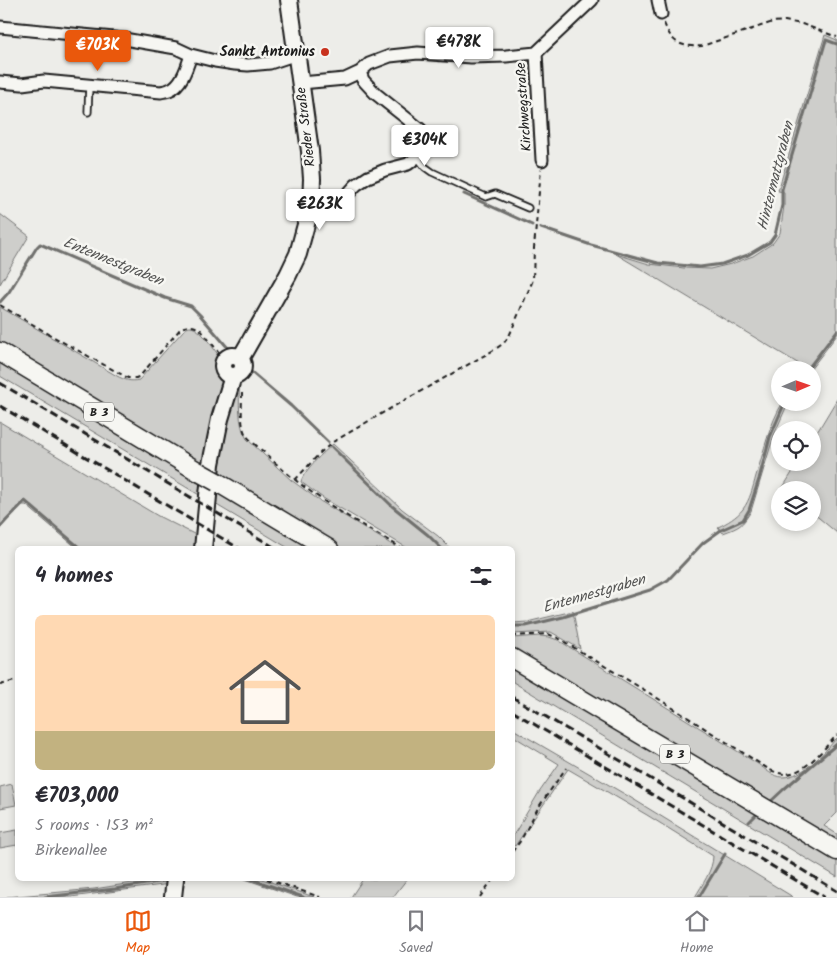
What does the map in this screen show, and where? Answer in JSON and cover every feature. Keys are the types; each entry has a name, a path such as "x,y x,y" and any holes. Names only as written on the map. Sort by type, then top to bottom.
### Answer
{"main road":[{"name":"B 3","path":"0,352 324,546"},
{"name":"B 3","path":"515,660 837,851"}],"street":[{"name":"Rieder Straße","path":"203,546 210,464 234,367 288,275 298,254 311,206 310,151 290,0"},
{"name":"Kirchwegstraße","path":"301,82 345,79 360,72 369,64 390,56 418,53 471,57 536,53 592,0"},
{"path":"658,0 661,14"},
{"path":"0,27 124,39 176,48 191,55 215,62 248,65 270,63 297,54"},
{"name":"Kirchwegstraße","path":"536,53 542,160"},
{"path":"0,82 22,84 44,81 161,92 170,90 177,85 184,74 191,55"},
{"path":"311,206 329,207 339,204 356,185 368,177 408,164 424,149 426,138 420,129 376,94 363,80 360,72"},
{"path":"173,897 175,881"}],"lane":[{"path":"88,112 89,85"},
{"path":"417,157 425,167 441,176 486,196 495,194 528,208"}],"path":[{"path":"661,14 668,34 680,45 702,46 773,22 785,21 802,24 837,37"},
{"path":"295,480 333,442 504,343 510,334 534,280 535,233 542,160"},
{"path":"0,305 58,340 128,378 140,376 181,328 188,325 196,326 234,367 242,380 245,434 295,480 338,510 399,546"},
{"path":"515,636 548,634 558,638 777,773 785,774 804,767 837,735"},
{"path":"0,685 15,681"},
{"path":"515,848 522,840 538,808 566,768"},
{"path":"273,881 320,897"},
{"path":"480,897 492,881"}],"shaded area":[{"path":"825,35 837,40 837,335 817,361 794,361 616,254 649,264 710,269 753,256 773,243 780,233 784,192 778,191"},
{"path":"0,214 29,236 0,284"},
{"path":"0,307 117,376 130,381 139,380 186,328 190,327 199,331 221,359 220,369 226,378 206,464 201,460 199,463 0,345"},
{"path":"0,358 202,482 201,496 0,376"},
{"path":"239,383 240,419 247,439 291,480 320,501 394,546 338,546 213,470"},
{"path":"837,399 837,533 821,520 821,481 787,481 793,471 821,471 821,426"},
{"path":"778,411 784,411 780,421 774,421"},
{"path":"0,422 158,516 198,536 197,546 74,546 26,505 21,505 0,529"},
{"path":"771,427 771,445 751,511 740,525 723,533 718,527 738,515 748,502"},
{"path":"333,444 402,509 438,536 448,546 404,546 323,498 301,482 319,457"},
{"path":"212,487 311,546 285,546 210,501"},
{"path":"573,611 580,649 551,632 515,634 515,623 527,622"},
{"path":"540,636 558,640 775,776 790,776 806,769 837,738 837,813 824,826 837,834 837,845 515,651 515,638"},
{"path":"515,667 837,859 837,877 515,683"},
{"path":"515,730 628,796 793,897 695,897 709,872 713,856 568,769 515,846 515,833 559,764 515,737"},
{"path":"12,784 15,805 0,808 0,787"},
{"path":"15,830 15,845 0,848 0,833"},
{"path":"145,881 171,881 170,884 71,897 7,897 94,889"},
{"path":"251,881 268,881 314,897 297,897"},
{"path":"362,881 405,881 393,897 351,897"}],"waterway":[{"name":"Hintermattgraben","path":"541,228 591,245 658,263 700,267 722,264 748,255 770,242 775,235 782,205 782,189 826,40 837,44"},
{"name":"Hintermattgraben","path":"464,194 532,225"},
{"name":"Entennestgraben","path":"0,302 9,292 40,244 165,298 191,306 228,348"},
{"name":"Entennestgraben","path":"814,361 837,331"},
{"name":"Entennestgraben","path":"250,371 291,406 328,442"},
{"name":"Entennestgraben","path":"515,626 526,626 563,617 650,590 668,580 703,543 721,530 743,520 749,510 770,437 781,411"},
{"name":"Entennestgraben","path":"332,447 392,506 439,546"},
{"path":"0,527 25,501 78,546"},
{"path":"769,803 837,744"},
{"path":"749,822 759,812"},
{"path":"699,897 725,854"},
{"path":"45,897 164,881"},
{"path":"257,881 303,897"}],"railway":[{"path":"0,383 272,546"},
{"path":"0,406 235,546"},
{"path":"515,699 837,891"},
{"path":"515,713 824,897"}],"place":[{"name":"Sankt Antonius","path":"325,52"}]}
